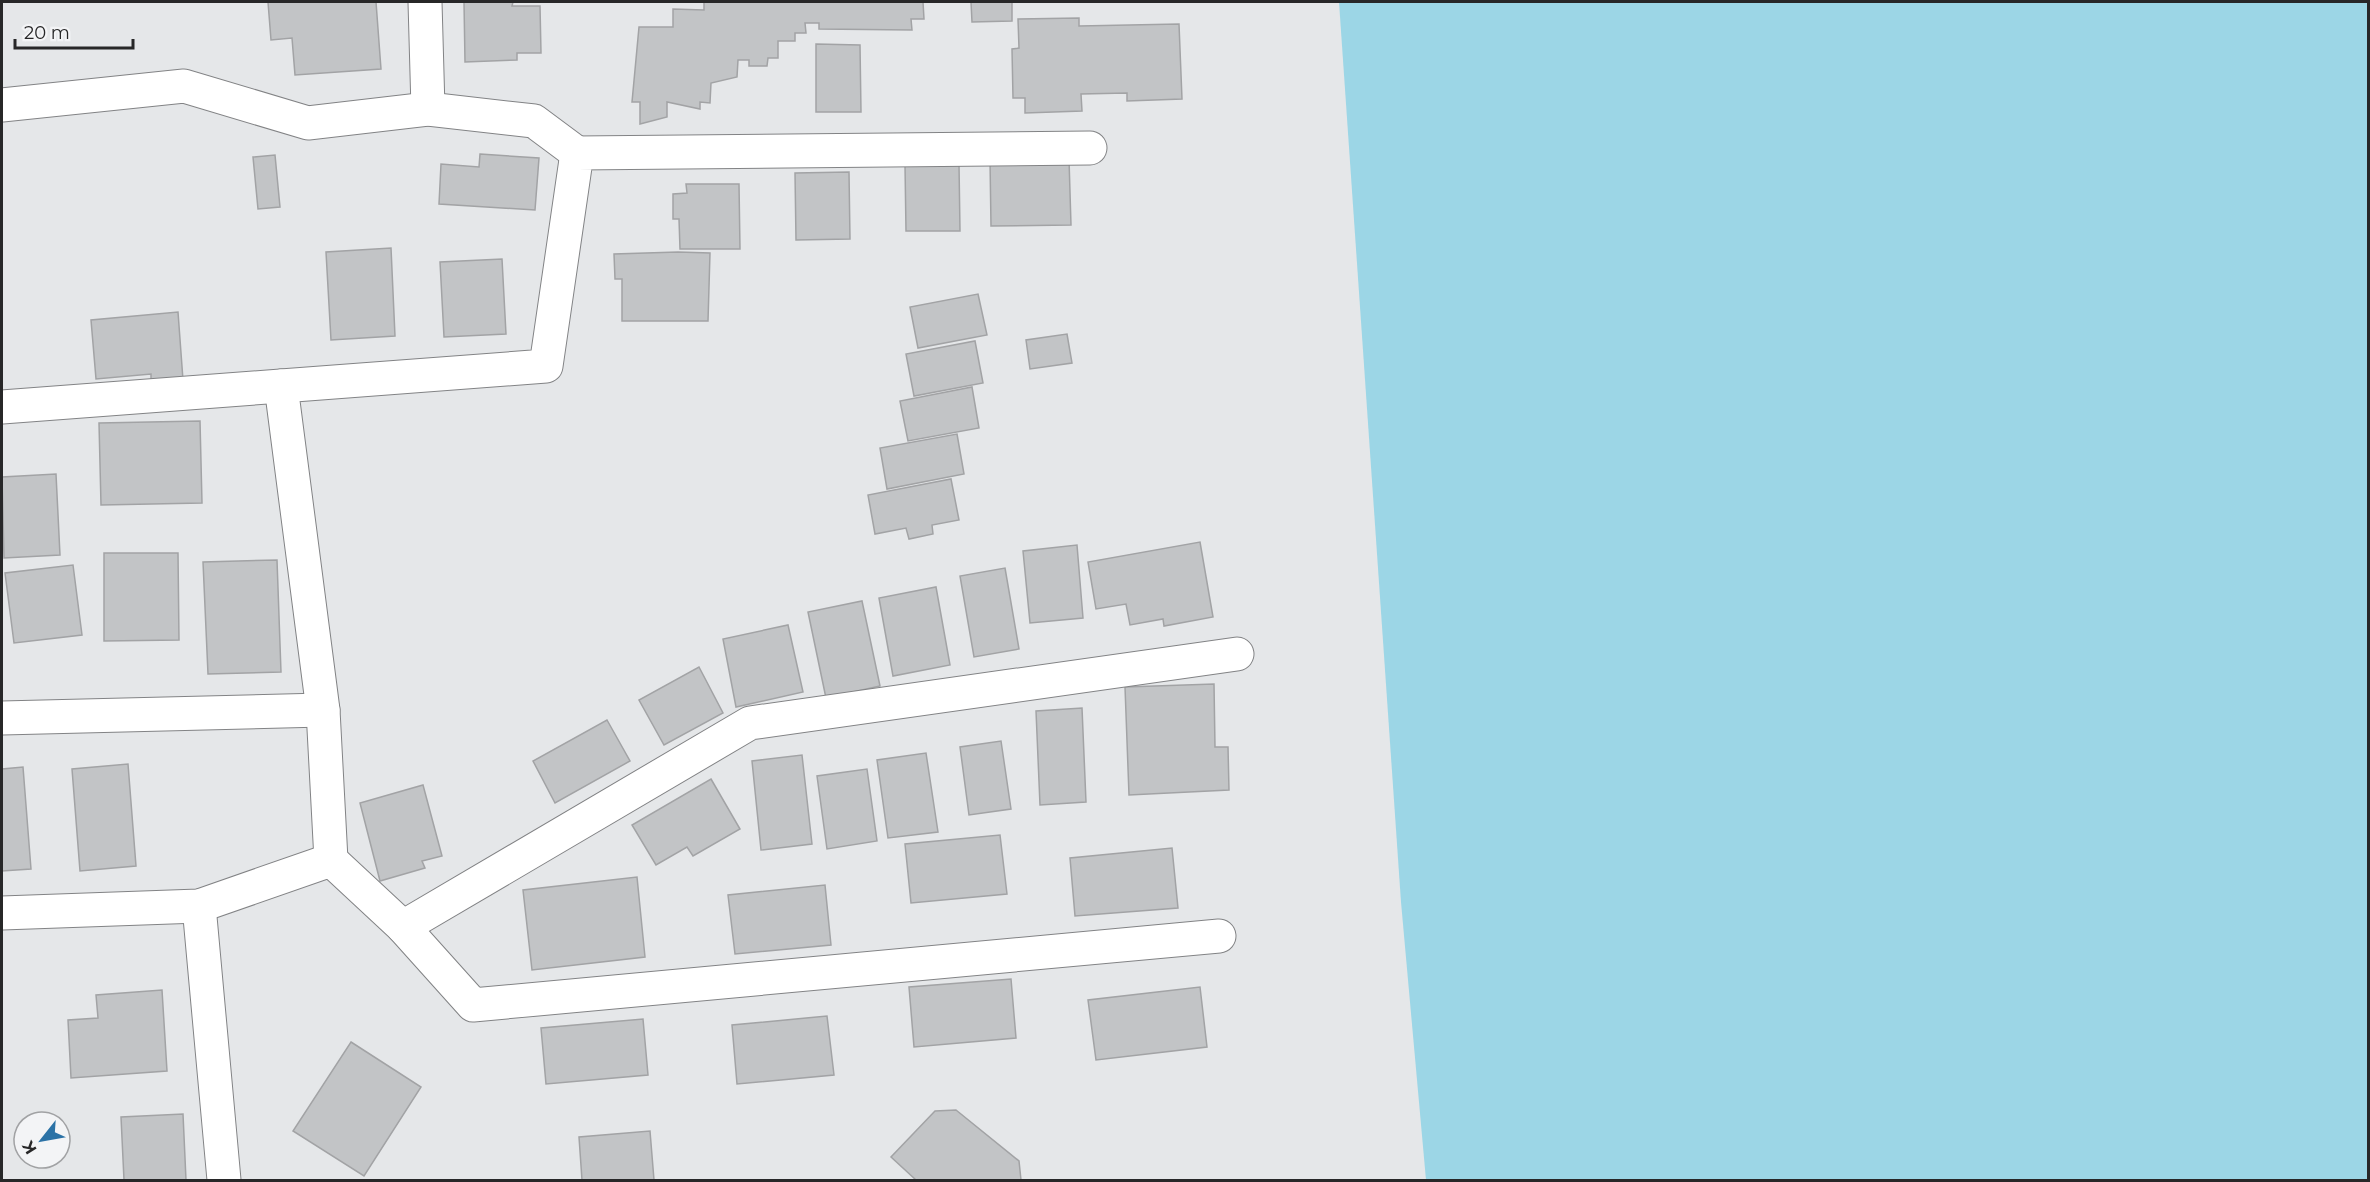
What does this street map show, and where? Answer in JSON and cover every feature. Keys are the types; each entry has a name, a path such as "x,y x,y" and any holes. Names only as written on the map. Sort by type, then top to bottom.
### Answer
{"street":[{"path":"425,2 428,109"},
{"path":"2,105 184,86 308,123 428,109 534,121 577,153 1090,148"},
{"path":"2,407 546,366 577,153"},
{"path":"280,386 323,710 332,860 403,927 473,1005 1219,936"},
{"path":"403,927 750,723 1237,654"},
{"path":"2,718 323,710"},
{"path":"2,913 199,906 332,860"},
{"path":"199,906 224,1180"}],"water":[{"path":"1339,2 2368,2 2368,1180 1426,1180 1401,902"}],"building":[{"path":"268,2 376,2 381,69 295,75 292,38 271,40"},
{"path":"464,2 513,2 512,6 540,6 541,53 517,53 517,60 465,62"},
{"path":"704,2 923,2 924,19 911,19 912,30 819,29 819,23 805,23 806,33 795,33 795,41 778,41 778,58 768,58 767,66 749,66 749,60 738,60 737,77 711,83 710,103 700,102 700,109 667,102 667,117 640,124 640,102 632,102 639,27 673,27 673,9 704,10"},
{"path":"971,2 1012,2 1012,21 972,22"},
{"path":"1079,18 1079,26 1179,24 1182,99 1127,101 1127,93 1081,94 1082,111 1025,113 1025,98 1013,98 1012,49 1019,48 1018,19"},
{"path":"816,44 860,45 861,112 816,112"},
{"path":"480,154 539,158 535,210 439,204 441,164 479,167"},
{"path":"275,155 280,207 258,209 253,157"},
{"path":"1069,159 1071,225 991,226 990,160"},
{"path":"959,164 960,231 906,231 905,165"},
{"path":"849,172 850,239 796,240 795,173"},
{"path":"686,184 739,184 740,249 680,249 679,219 673,219 673,194 687,193"},
{"path":"391,248 395,336 331,340 326,252"},
{"path":"710,253 708,321 622,321 622,279 615,279 614,254"},
{"path":"502,259 506,334 444,337 440,262"},
{"path":"978,294 987,335 918,348 910,307"},
{"path":"178,312 183,380 151,383 151,374 96,379 91,320"},
{"path":"1067,334 1072,363 1030,369 1026,340"},
{"path":"975,341 983,383 914,396 906,354"},
{"path":"972,387 979,428 908,441 900,401"},
{"path":"200,421 202,503 101,505 99,423"},
{"path":"957,434 964,474 887,489 880,448"},
{"path":"56,474 60,555 4,558 2,477"},
{"path":"951,479 959,520 932,525 933,534 909,539 906,528 875,534 868,495"},
{"path":"1200,542 1213,617 1164,626 1163,619 1130,625 1126,604 1096,609 1088,562"},
{"path":"1077,545 1083,618 1030,623 1023,551"},
{"path":"104,553 178,553 179,640 104,641"},
{"path":"277,560 281,672 208,674 203,562"},
{"path":"73,565 82,635 14,643 5,573"},
{"path":"1005,568 1019,649 974,657 960,576"},
{"path":"936,587 950,665 893,676 879,598"},
{"path":"862,601 880,686 826,698 808,612"},
{"path":"788,625 803,692 736,707 723,639"},
{"path":"699,667 723,713 664,745 639,700"},
{"path":"1214,684 1215,747 1228,747 1229,790 1129,795 1125,687"},
{"path":"1082,708 1086,802 1040,805 1036,711"},
{"path":"607,720 630,761 555,803 533,761"},
{"path":"1001,741 1011,809 969,815 960,747"},
{"path":"926,753 938,832 888,838 877,760"},
{"path":"802,755 812,844 761,850 752,761"},
{"path":"128,764 136,866 80,871 72,769"},
{"path":"23,767 31,869 2,871 2,769"},
{"path":"867,769 877,841 827,849 817,776"},
{"path":"711,779 740,829 693,856 687,847 656,865 632,825"},
{"path":"423,785 442,856 422,861 425,868 380,881 360,803"},
{"path":"1000,835 1007,894 911,903 905,844"},
{"path":"1172,848 1178,908 1075,916 1070,858"},
{"path":"637,877 645,957 532,970 523,890"},
{"path":"825,885 831,945 735,954 728,895"},
{"path":"1011,979 1016,1038 914,1047 909,987"},
{"path":"1200,987 1207,1047 1096,1060 1088,1000"},
{"path":"162,990 167,1071 71,1078 68,1020 98,1018 96,995"},
{"path":"827,1016 834,1075 737,1084 732,1025"},
{"path":"643,1019 648,1075 546,1084 541,1028"},
{"path":"351,1042 421,1087 364,1176 293,1131"},
{"path":"956,1110 1019,1161 1021,1180 916,1180 891,1157 935,1111"},
{"path":"183,1114 186,1180 124,1180 121,1117"},
{"path":"650,1131 654,1180 582,1180 579,1137"}]}
